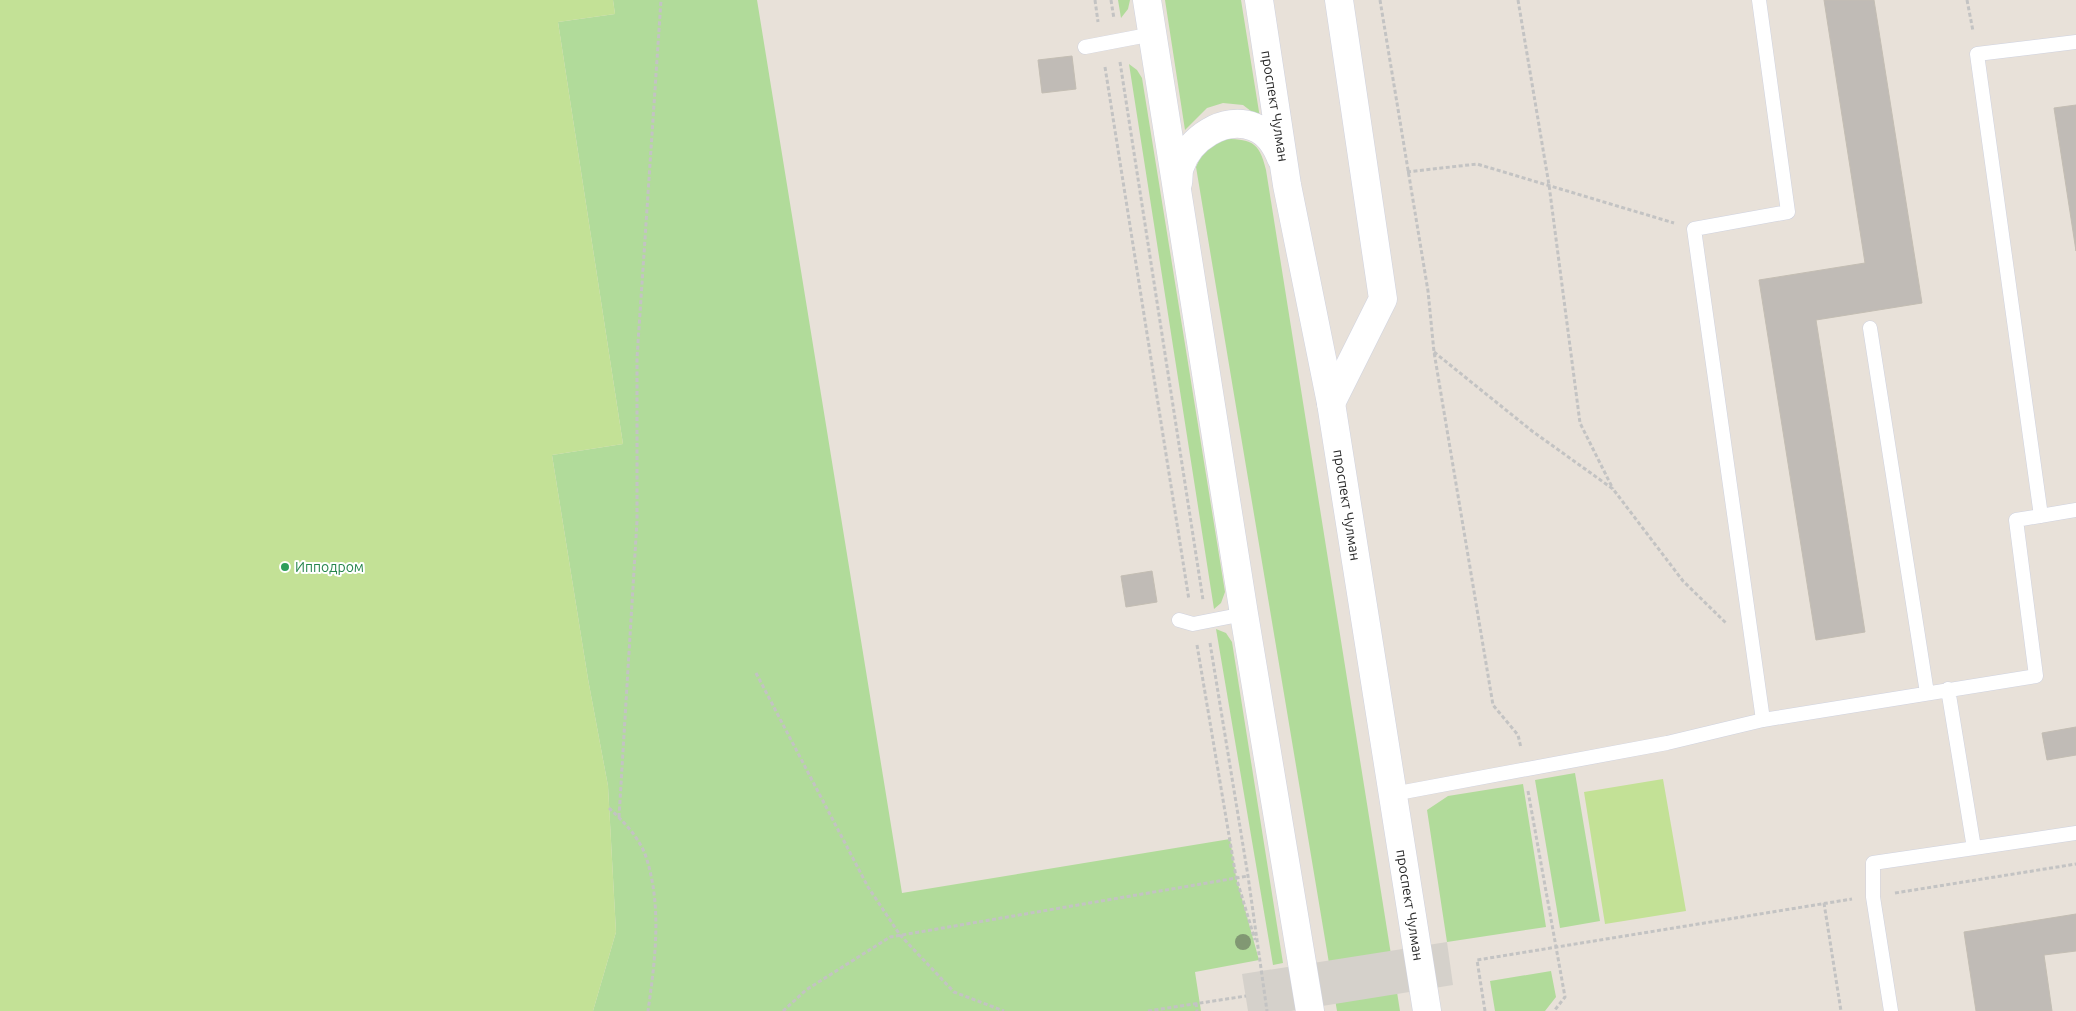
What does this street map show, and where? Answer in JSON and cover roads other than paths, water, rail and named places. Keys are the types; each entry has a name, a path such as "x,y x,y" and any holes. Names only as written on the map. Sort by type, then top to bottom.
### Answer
{"main road":[{"path":"1147,0 1244,614 1310,1011"},
{"name":"проспект Чулман","path":"1259,0 1284,164 1330,403 1427,1011"},
{"path":"1330,403 1383,299 1339,0"},
{"path":"1177,191 1180,167 1190,149 1209,130 1236,124 1254,126 1276,145 1284,164"}],"lane":[{"path":"1759,0 1788,212 1694,229 1763,720"},
{"path":"1085,47 1152,34"},
{"path":"2041,516 1977,54 2076,42"},
{"path":"1870,328 1927,693"},
{"path":"1393,794 1667,743 1763,720 2036,676 2016,520 2076,510"},
{"path":"1179,620 1200,623 1244,614"},
{"path":"1948,690 1974,848"},
{"path":"1892,1011 1873,897 1873,863 2076,834"}],"place":[{"name":"Ипподром","path":"285,567"}]}
